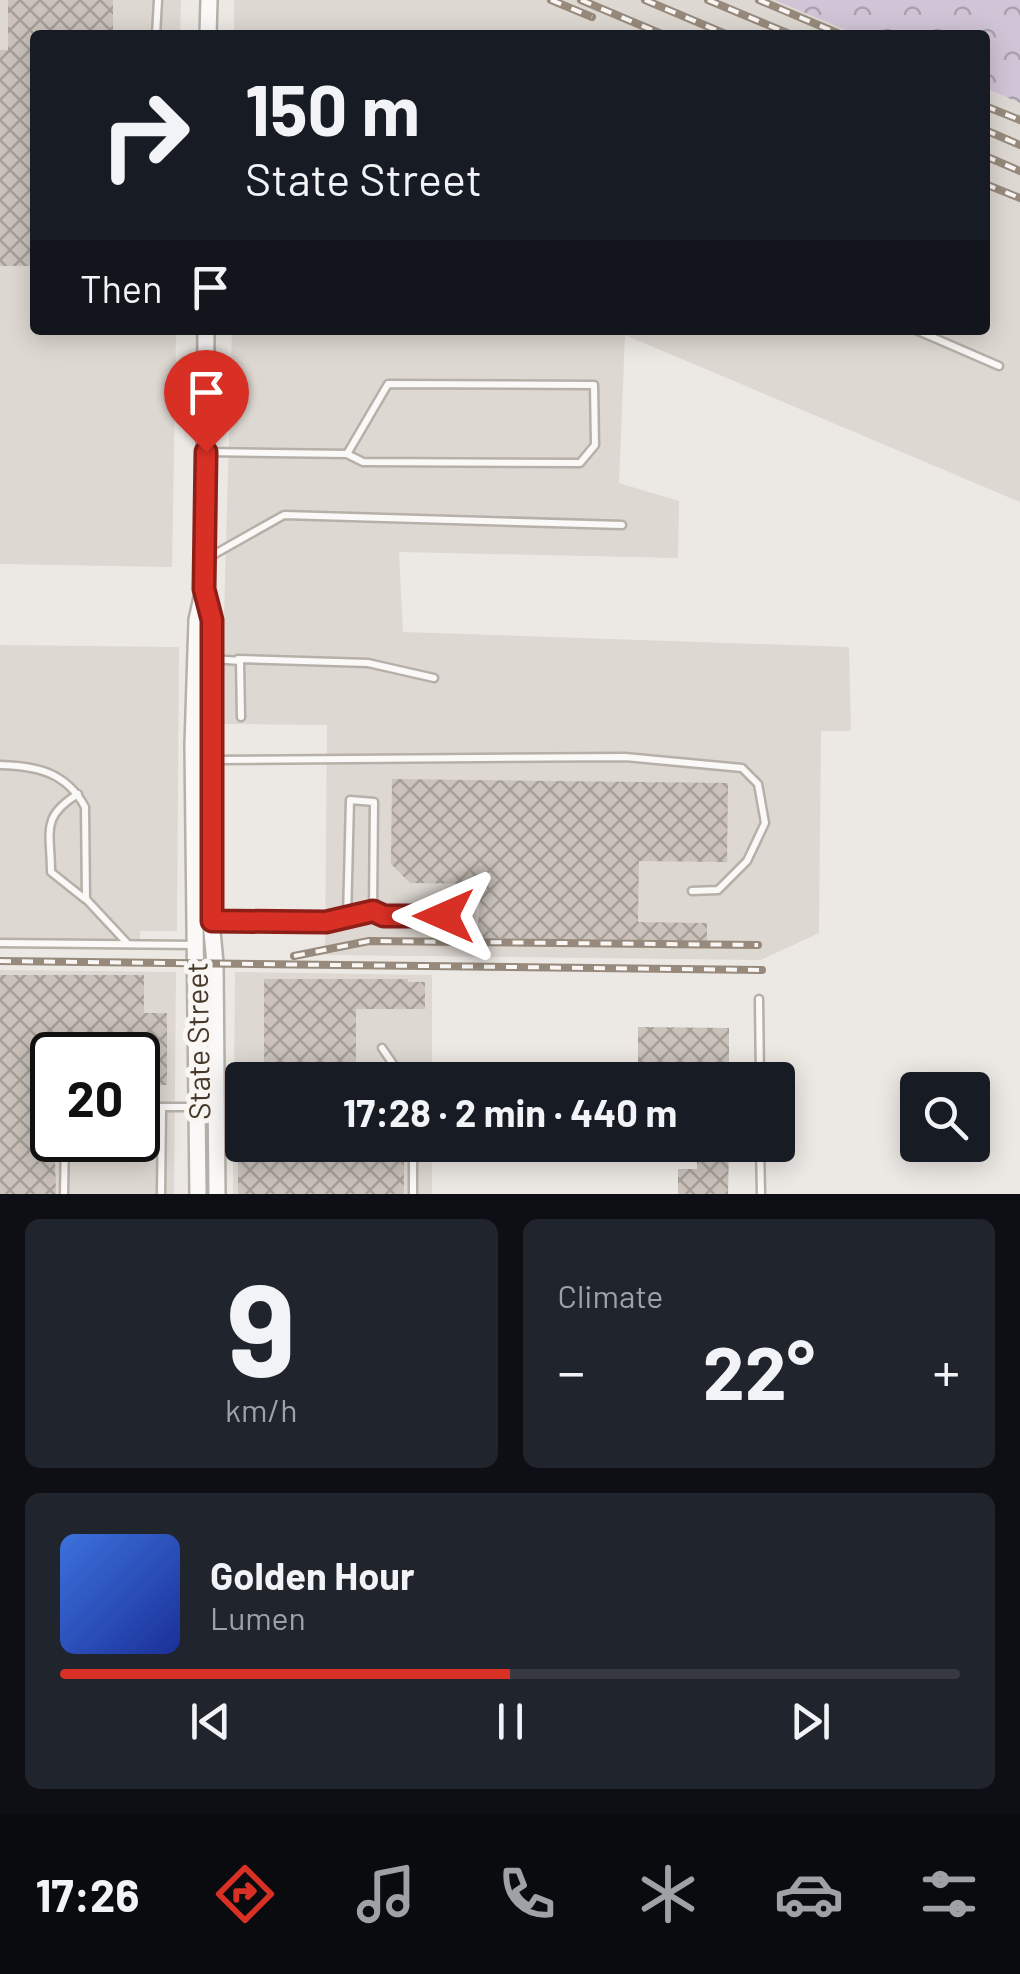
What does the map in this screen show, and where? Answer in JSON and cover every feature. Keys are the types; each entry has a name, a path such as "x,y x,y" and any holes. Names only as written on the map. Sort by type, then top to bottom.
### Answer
{"street":[{"path":"208,0 208,30"},
{"name":"State Street","path":"198,1194 193,745 196,620 204,589 205,560 206,335"},
{"name":"State Street","path":"204,589 212,620 217,1194"}],"lane":[{"path":"156,30 158,0"},
{"path":"928,335 999,366"},
{"path":"206,452 347,454 363,462 580,463 595,445 594,386 388,384 347,454"},
{"path":"205,560 284,515 622,525"},
{"path":"212,659 368,662 434,678"},
{"path":"238,659 242,717"},
{"path":"212,760 625,756 742,768 758,784 765,822 747,861 718,890 692,891"},
{"path":"0,765 27,766 62,776 78,794 84,807 86,899"},
{"path":"78,794 58,806 50,818 51,872 86,899 127,944"},
{"path":"347,919 350,800 374,802 373,911"},
{"path":"212,921 326,922 373,911 384,916 444,916"},
{"path":"0,942 196,945"},
{"path":"759,999 760,1062"},
{"path":"382,1048 392,1062"},
{"path":"161,1194 162,1107 198,1107"},
{"path":"64,1194 65,1162"},
{"path":"413,1162 413,1194"},
{"path":"760,1162 760,1194"}],"shaded area":[{"path":"0,0 181,0 180,30 30,30 30,335 176,335 172,567 0,564"},
{"path":"234,0 774,0 846,30 234,30"},
{"path":"990,90 1020,103 1020,502 625,335 990,335"},
{"path":"232,335 625,335 619,483 679,501 678,558 399,552 403,632 849,647 851,731 821,731 819,933 761,960 325,955 327,725 221,724"},
{"path":"0,645 179,647 177,931 140,931 140,950 0,948"},
{"path":"0,970 176,972 174,1194 0,1194"},
{"path":"235,972 432,975 432,1062 234,1062"},
{"path":"233,1162 432,1162 432,1194 233,1194"}],"green space":[{"path":"774,0 1020,0 1020,103 990,90 990,30 846,30"}],"building":[{"path":"8,0 113,0 113,30 30,30 30,266 0,266 0,50 8,50"},
{"path":"392,779 728,783 727,862 639,861 638,922 707,923 707,941 477,938 481,884 410,883 391,864"},
{"path":"0,975 144,975 144,1013 167,1013 167,1085 160,1085 160,1032 30,1032 30,1162 55,1162 56,1194 0,1194"},
{"path":"264,979 425,982 425,1009 356,1009 356,1062 264,1062"},
{"path":"638,1027 729,1028 729,1062 638,1062"},
{"path":"238,1162 404,1162 404,1194 238,1194"},
{"path":"697,1162 729,1162 728,1194 678,1194 678,1169 697,1169"}],"railway":[{"path":"551,0 592,17"},
{"path":"581,0 652,30"},
{"path":"645,0 716,30"},
{"path":"708,0 780,30"},
{"path":"759,0 830,30"},
{"path":"990,108 1020,120"},
{"path":"990,132 1020,145"},
{"path":"990,158 1020,171"},
{"path":"990,186 1020,198"},
{"path":"294,956 369,941 758,945"},
{"path":"0,961 762,970"}],"route":[{"path":"206,452 204,589 212,620 212,921 326,922 373,911 384,916 444,916"}]}
